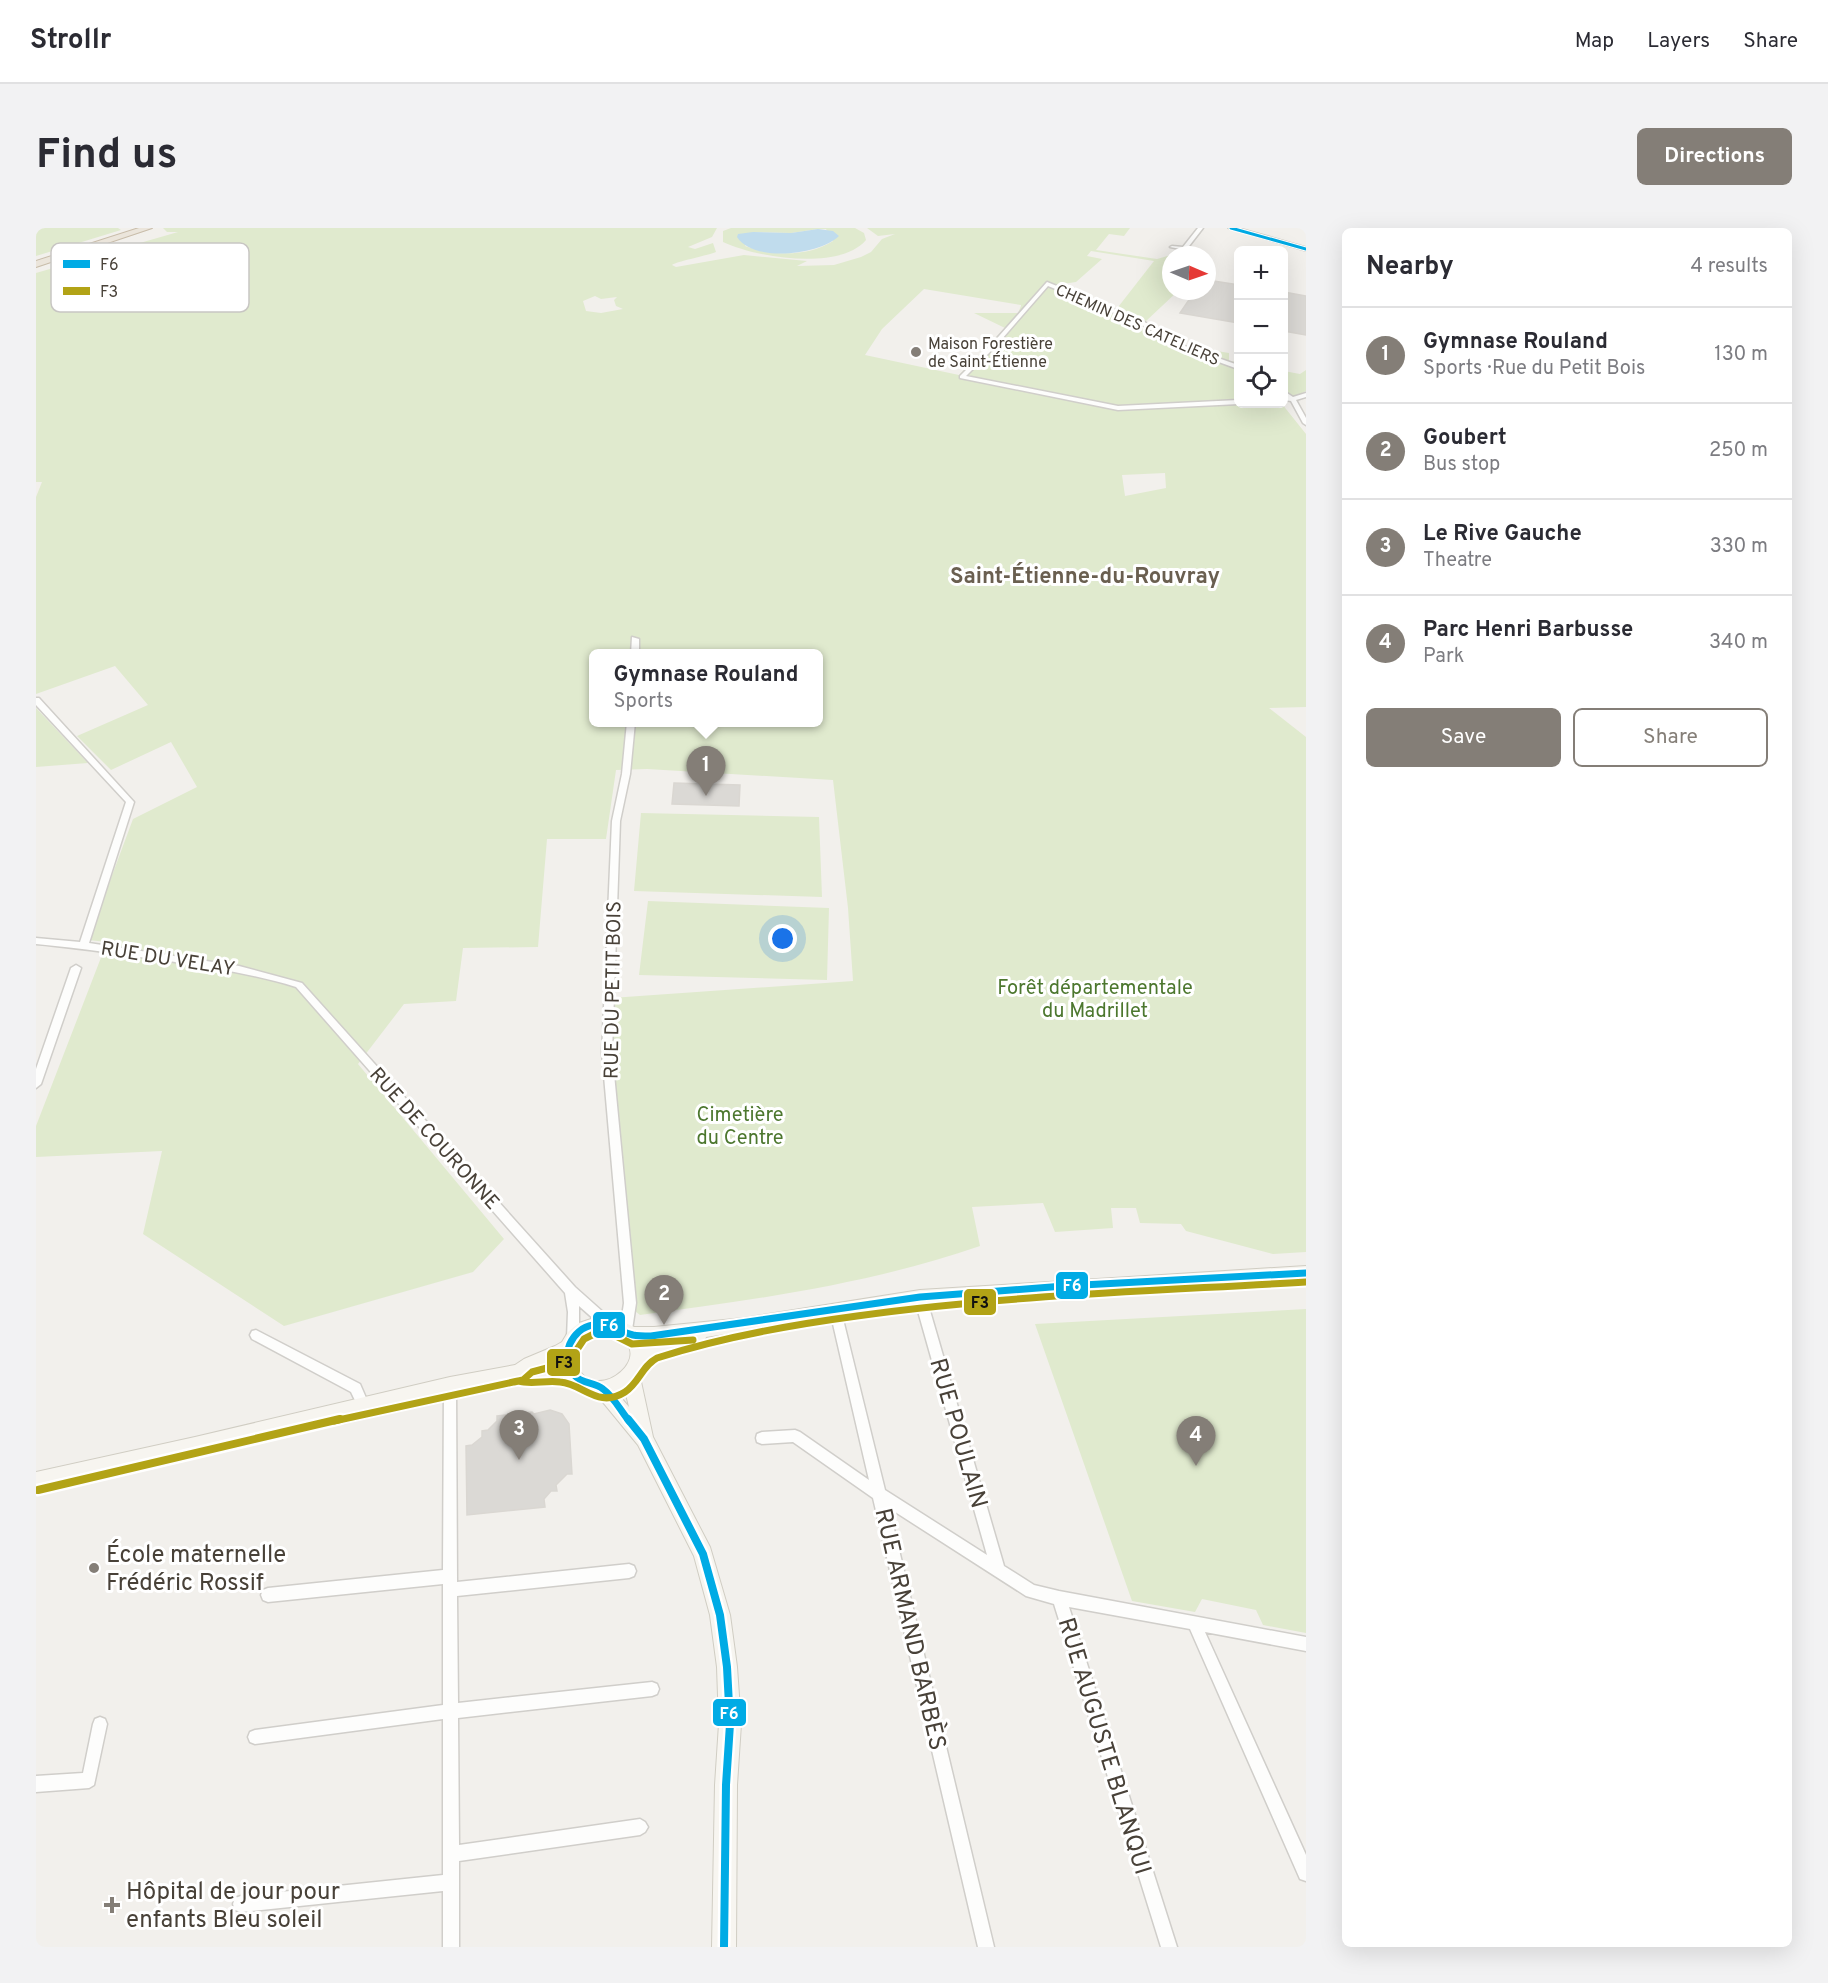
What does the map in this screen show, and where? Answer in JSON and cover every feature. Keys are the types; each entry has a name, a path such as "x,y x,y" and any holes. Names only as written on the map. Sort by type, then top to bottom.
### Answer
{"highway":[{"path":"92,243 137,228"},
{"path":"99,243 148,228"},
{"path":"36,262 51,257"},
{"path":"36,262 51,257"}],"main road":[{"path":"1230,228 1306,249"},
{"path":"36,1481 450,1385 519,1372 527,1364 558,1356 584,1328 608,1324 629,1333 654,1335 744,1325 920,1297 1306,1273"},
{"path":"570,1343 566,1362 571,1374 579,1382 590,1387 602,1388 621,1383 635,1369 646,1352 744,1325"},
{"path":"629,1333 639,1352 635,1369 644,1439"},
{"path":"519,1372 527,1376 560,1372 571,1374"},
{"path":"602,1388 644,1439 703,1554 720,1615 727,1667 730,1724 726,1785 724,1947"}],"street":[{"path":"1186,246 1201,228"},
{"name":"CHEMIN DES CATELIERS","path":"1234,365 1185,348 1139,321 1047,284 993,346 962,377 1118,408 1234,402"},
{"path":"1288,400 1306,395"},
{"path":"1288,396 1293,400 1306,423"},
{"path":"635,639 635,649"},
{"path":"36,700 130,802 84,945"},
{"name":"RUE DU PETIT BOIS","path":"629,1333 630,1303 607,1053 616,821 626,774 631,727"},
{"name":"RUE DU VELAY","path":"36,941 84,945 271,975 299,985"},
{"path":"36,1084 76,968"},
{"name":"RUE DE COURONNE","path":"299,985 571,1291 608,1324"},
{"path":"570,1343 574,1312 571,1291"},
{"name":"RUE POULAIN","path":"920,1297 999,1569"},
{"name":"RUE ARMAND BARBÈS","path":"836,1311 986,1947"},
{"path":"256,1335 356,1388 363,1407"},
{"path":"450,1385 451,1947"},
{"name":"RUE AUGUSTE BLANQUI","path":"762,1438 795,1436 879,1494 1031,1591 1059,1598 1169,1947"},
{"path":"268,1596 629,1571"},
{"path":"1059,1598 1306,1644"},
{"path":"1194,1623 1306,1873"},
{"path":"255,1737 451,1711 652,1689"},
{"path":"36,1784 89,1780 100,1724"},
{"path":"451,1854 640,1827"},
{"path":"241,1904 451,1882"}],"green space":[{"path":"36,228 118,228 121,230 78,243 51,243 51,251 36,256"},
{"path":"163,228 717,228 712,237 688,247 695,249 713,243 716,252 672,265 676,267 744,255 807,261 797,266 834,265 861,257 871,252 882,239 895,234 878,236 867,228 1130,228 1124,236 1109,234 1096,250 1157,259 1162,258 1162,300 1168,300 1145,322 1187,346 1229,353 1229,361 1234,362 1234,408 1285,408 1306,434 1306,707 1269,708 1306,737 1306,1252 1273,1254 1186,1231 1181,1224 1140,1223 1136,1208 1111,1208 1113,1228 1055,1232 1043,1203 972,1207 980,1246 938,1259 854,1281 769,1297 640,1315 635,1311 610,1052 611,998 853,981 848,908 833,780 647,769 616,770 606,839 547,839 538,947 463,948 456,1001 404,1004 358,1064 504,1239 473,1272 284,1326 143,1234 162,1151 36,1157 36,1126 107,942 88,940 133,819 197,787 171,742 111,770 77,736 148,705 115,666 36,694 36,497 42,482 36,482 36,273 51,269 51,312 249,312 249,243 140,243 178,232 167,232","holes":["1091,251 1154,261 1115,311 1055,285 1076,282 1102,259 1087,256","924,289 1021,305 1018,313 974,313 1005,328 959,375 865,355 882,329","595,296 601,299 617,297 614,300 616,306 623,309 601,313 586,311 583,301","1165,473 1166,488 1125,496 1122,475"]},
{"path":"731,228 855,228 864,233 866,240 854,250 837,256 798,259 776,257 738,248 723,242 723,231","holes":["826,229 833,241 813,250 779,253 745,246 753,232 791,233"]},
{"path":"1306,370 1306,391 1288,400 1288,372 1300,374"},
{"path":"36,708 88,763 36,767"},
{"path":"641,813 819,817 822,897 634,891"},
{"path":"648,901 829,908 827,980 639,975"},
{"path":"1306,1309 1306,1633 1263,1625 1256,1610 1202,1599 1195,1612 1132,1601 1035,1324"}],"water":[{"path":"818,229 833,231 839,236 830,243 817,248 787,253 757,250 745,245 737,237 738,234 753,232 791,233"}],"building":[{"path":"1216,281 1234,284 1234,322 1180,313 1189,300 1216,300"},
{"path":"1288,293 1306,296 1306,335 1288,332"},
{"path":"674,783 740,785 739,806 672,804"},
{"path":"550,1410 562,1414 569,1424 572,1474 567,1474 556,1485 557,1491 551,1491 544,1499 545,1507 467,1515 466,1446 472,1445 482,1437 482,1431 488,1430 497,1421 497,1416 532,1412 534,1414"}],"transit line":[{"name":"F6","path":"1231,228 1306,249"},
{"name":"F6","path":"724,1947 726,1785 730,1724 727,1667 720,1615 703,1554 644,1439 602,1388 585,1383 573,1374 568,1363 567,1352 571,1340 579,1331 592,1325 612,1325 632,1335 651,1336 920,1297 1064,1286 1306,1273"},
{"name":"F3","path":"38,1490 398,1406 518,1381 569,1383 593,1396 609,1397 630,1388 646,1366 657,1358 740,1336 817,1321 1026,1298 1306,1282"},
{"name":"F3","path":"514,1382 523,1380 532,1372 562,1364 574,1354 584,1339 594,1334 612,1334 632,1344 693,1340"}],"place":[{"name":"Maison Forestière de Saint-Étienne","path":"916,352"},
{"name":"Gymnase Rouland","path":"706,796"},
{"name":"Goubert","path":"664,1325"},
{"name":"Le Rive Gauche","path":"519,1460"},
{"name":"Parc Henri Barbusse","path":"1196,1466"},
{"name":"École maternelle Frédéric Rossif","path":"94,1568"},
{"name":"Hôpital de jour pour enfants Bleu soleil","path":"112,1905"}],"district":[{"name":"Saint-Étienne-du-Rouvray","path":"1085,575"}],"park label":[{"name":"Forêt départementale du Madrillet","path":"1095,998"},
{"name":"Cimetière du Centre","path":"740,1126"}]}
